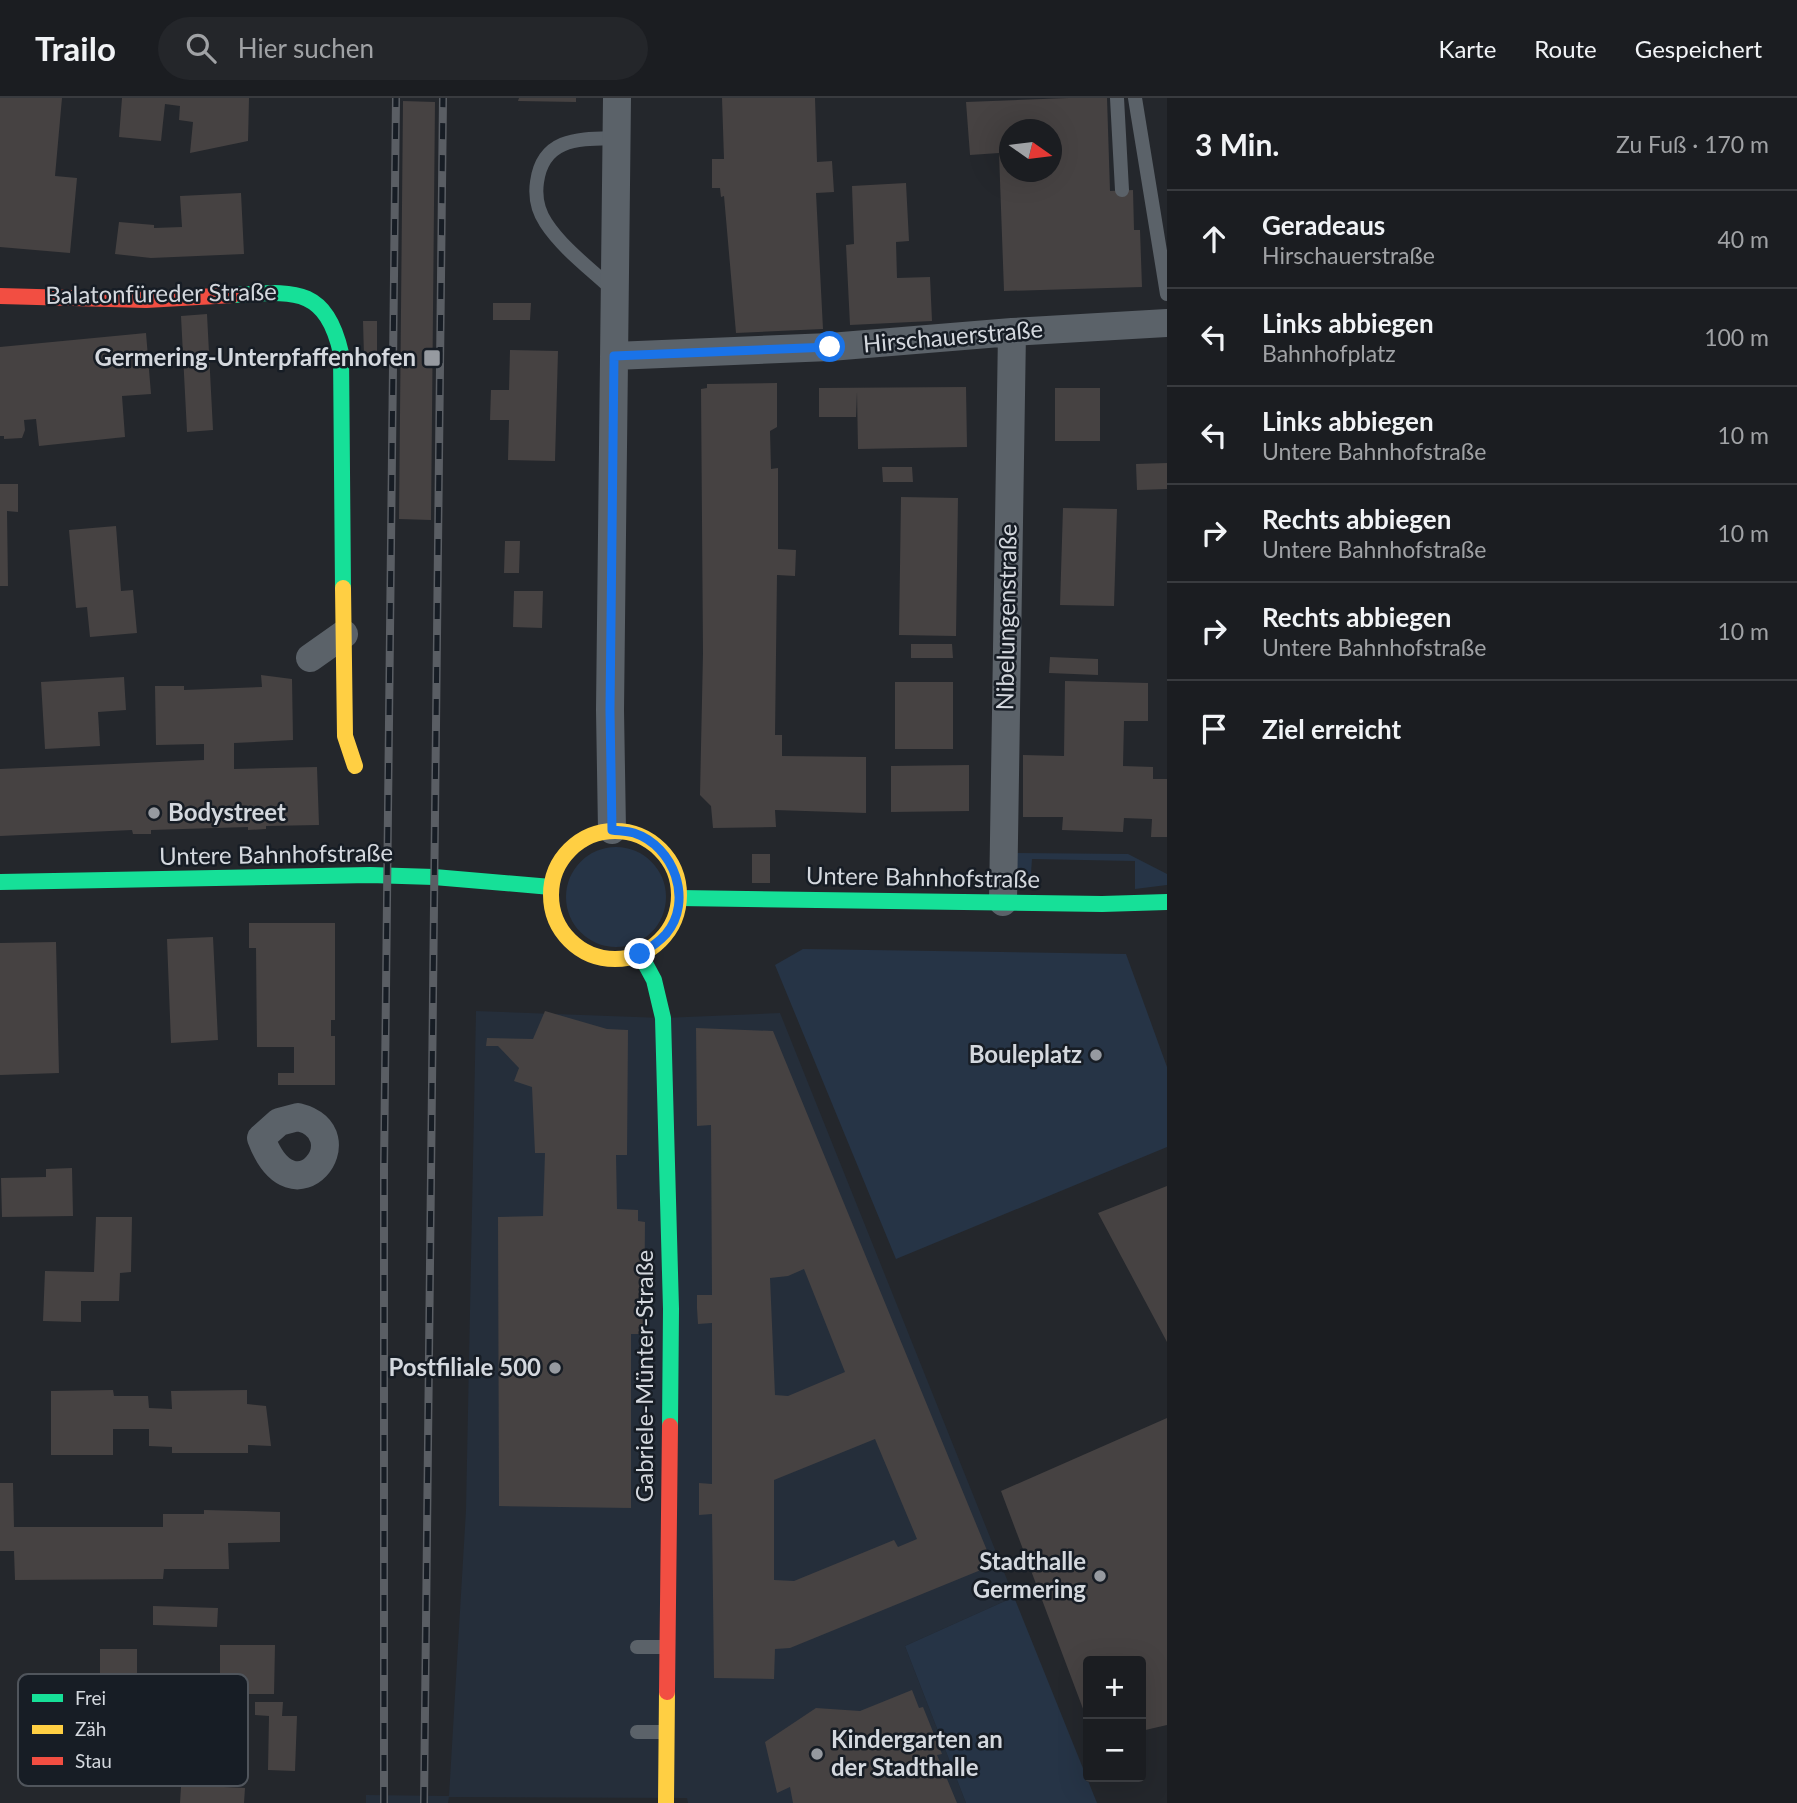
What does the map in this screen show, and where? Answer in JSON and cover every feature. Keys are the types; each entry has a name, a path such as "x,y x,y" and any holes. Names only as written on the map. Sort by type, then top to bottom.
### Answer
{"street":[{"path":"612,830 610,710 617,98"},
{"name":"Balatonfüreder Straße","path":"0,296 146,300 288,292 306,297 325,312 336,330 341,353 345,736 355,766"},
{"name":"Hirschauerstraße","path":"614,356 689,344 830,347 953,327 1012,331 1167,323"},
{"name":"Nibelungenstraße","path":"1003,902 1012,331"},
{"path":"310,658 344,635"},
{"path":"612,830 633,832 652,842 668,858 677,877 679,898 676,917 667,933 654,946 640,954 619,959 601,958 583,951 569,940 558,924 552,907 551,887 555,871 565,855 578,842 594,834 612,830"},
{"name":"Untere Bahnhofstraße","path":"0,882 370,875 434,877 551,887"},
{"name":"Untere Bahnhofstraße","path":"679,898 1102,904 1167,902"},
{"name":"Gabriele-Münter-Straße","path":"640,954 654,980 663,1018 671,1309 666,1803"}],"lane":[{"path":"1117,98 1122,190"},
{"path":"1135,98 1167,294"},
{"path":"614,291 553,232 538,206 536,191 542,162 549,152 565,142 616,138"},
{"path":"637,1647 667,1647"},
{"path":"637,1732 666,1732"}],"shaded area":[{"path":"616,847 644,855 658,869 666,897 658,925 644,939 616,947 588,939 574,925 566,897 574,869 588,855"},
{"path":"1017,853 1128,854 1167,874 1167,885 1135,889 1135,861 1032,859 1030,887 1009,887"},
{"path":"803,949 1126,954 1167,1067 1167,1147 896,1259 775,965"},
{"path":"476,1011 663,1018 780,1013 1014,1597 905,1646 966,1803 688,1803 687,1798 449,1797 448,1803 366,1803 366,1795 449,1796 466,1510"},
{"path":"1014,1597 1083,1768 1083,1782 1089,1782 1097,1803 966,1803 905,1646"}],"building":[{"path":"0,98 62,98 55,176 77,178 70,253 0,247"},
{"path":"122,98 249,98 248,141 190,153 193,122 179,120 180,106 165,104 161,141 119,137"},
{"path":"519,98 576,98 576,102 518,101"},
{"path":"722,98 815,98 817,162 832,161 834,192 816,193 823,329 736,333 724,196 721,197 720,188 712,188 712,159 724,159"},
{"path":"1107,98 1110,191 1133,190 1134,230 1140,230 1142,287 1004,291 1000,182 1062,182 1062,119 999,119 999,153 970,155 966,102"},
{"path":"403,101 435,102 431,520 399,519"},
{"path":"906,183 909,241 896,242 897,278 930,277 932,321 850,325 846,245 854,244 852,186"},
{"path":"241,193 244,254 151,258 115,254 119,222 154,225 154,228 182,227 180,196"},
{"path":"493,303 531,303 530,320 493,320"},
{"path":"207,314 213,430 187,432 181,316"},
{"path":"363,321 377,321 377,356 364,356"},
{"path":"146,333 151,394 122,396 125,437 39,446 36,419 24,420 22,438 4,439 4,436 0,436 0,347"},
{"path":"510,350 558,351 555,461 508,460 509,420 490,420 491,390 509,390"},
{"path":"777,383 777,427 770,431 771,469 778,468 778,549 796,550 795,576 777,575 775,735 782,735 782,756 866,757 866,813 775,810 776,827 713,828 711,806 700,795 703,653 701,389 707,388 707,384"},
{"path":"966,387 967,447 858,449 857,392 856,417 819,417 819,388"},
{"path":"1055,388 1100,388 1100,441 1055,441"},
{"path":"1167,463 1167,489 1137,490 1136,464"},
{"path":"882,467 912,467 913,482 883,482"},
{"path":"0,484 18,484 18,512 7,511 8,586 0,586"},
{"path":"901,497 958,498 956,636 899,635"},
{"path":"1063,508 1117,509 1114,606 1060,605"},
{"path":"116,526 121,591 133,590 137,633 90,637 87,607 76,608 69,530"},
{"path":"505,541 520,541 519,573 504,573"},
{"path":"514,591 543,591 542,628 513,627"},
{"path":"911,644 952,644 953,658 911,658"},
{"path":"1050,657 1098,659 1098,675 1049,673"},
{"path":"261,675 292,679 293,740 234,743 234,769 317,767 319,825 266,826 266,829 248,830 248,827 151,830 151,834 133,834 132,830 0,836 0,769 204,760 204,744 156,745 155,686 184,686 184,690 262,687"},
{"path":"124,677 126,710 98,712 100,746 45,749 41,682"},
{"path":"1065,681 1148,683 1148,721 1124,721 1123,766 1153,767 1153,779 1167,779 1167,837 1151,837 1152,819 1124,818 1123,832 1062,830 1063,817 1023,817 1023,755 1064,756"},
{"path":"895,682 953,682 953,749 895,749"},
{"path":"969,765 969,811 891,812 891,766"},
{"path":"752,854 770,854 770,883 752,883"},
{"path":"249,923 335,923 335,1020 331,1020 331,1036 335,1036 335,1085 278,1085 278,1073 294,1073 294,1047 257,1047 256,948 249,948"},
{"path":"213,937 218,1040 171,1043 167,939"},
{"path":"56,942 59,1073 0,1075 0,943"},
{"path":"545,1011 607,1029 628,1030 627,1155 616,1155 617,1209 638,1210 638,1221 645,1222 644,1334 631,1334 631,1508 499,1506 498,1217 543,1216 545,1153 535,1153 532,1087 514,1081 519,1068 498,1046 486,1046 487,1038 533,1039"},
{"path":"696,1028 773,1031 993,1565 790,1648 775,1649 774,1679 714,1678 712,1514 699,1515 699,1483 712,1484 712,1323 698,1324 697,1308 697,1295 712,1295 711,1125 697,1126","holes":["804,1269 845,1372 788,1396 775,1395 770,1278 788,1276","875,1439 917,1539 898,1547 894,1540 794,1581 774,1580 774,1480"]},
{"path":"72,1168 73,1216 2,1217 1,1178 46,1177 46,1169"},
{"path":"1167,1186 1167,1342 1098,1213"},
{"path":"96,1217 132,1217 131,1272 120,1273 119,1301 81,1301 81,1322 43,1321 45,1271 94,1272"},
{"path":"113,1390 114,1396 148,1396 149,1408 172,1409 171,1391 247,1390 247,1404 266,1406 271,1446 248,1445 248,1453 172,1453 172,1447 149,1446 149,1429 113,1429 113,1455 51,1455 51,1391"},
{"name":"Stadthalle Germering","path":"1167,1418 1167,1725 1146,1730 1146,1656 1083,1656 1083,1709 1001,1491"},
{"path":"0,1483 13,1483 14,1527 163,1527 163,1514 204,1514 204,1510 280,1512 280,1542 228,1543 229,1569 164,1569 163,1579 15,1580 14,1551 0,1551"},
{"path":"153,1606 218,1608 217,1627 153,1625"},
{"path":"220,1645 275,1645 274,1694 248,1694 248,1674 220,1674"},
{"path":"100,1649 137,1649 137,1674 100,1674"},
{"path":"912,1690 919,1708 923,1707 942,1754 937,1755 957,1803 793,1803 790,1787 777,1793 765,1742 816,1708 860,1711"},
{"path":"255,1702 283,1702 282,1716 297,1716 295,1771 268,1770 269,1716 255,1715"},
{"path":"224,1786 245,1788 244,1803 180,1803 181,1787 162,1787"}],"railway":[{"path":"384,1803 384,1168 396,98"},
{"path":"424,1803 443,98"}],"traffic: fast":[{"path":"233,295 272,293 303,297 326,314 334,331 341,353 343,588"},
{"path":"0,882 370,875 434,877 551,887"},
{"path":"679,898 1102,904 1167,902"},
{"path":"640,954 654,980 663,1018 671,1309 670,1426"}],"traffic: slow":[{"path":"343,588 345,736 355,766"},
{"path":"615,831 639,836 660,850 674,871 679,895 674,919 660,940 639,954 615,959 591,954 570,940 556,919 551,895 556,871 570,850 591,836 615,831"},
{"path":"666,1803 667,1692"}],"traffic: jam":[{"path":"0,296 146,300 233,295"},
{"path":"667,1692 670,1426"}],"place":[{"name":"Germering-Unterpfaffenhofen","path":"432,358"},
{"name":"Bodystreet","path":"154,813"},
{"name":"Bouleplatz","path":"1096,1055"},
{"name":"Postfiliale 500","path":"555,1368"},
{"name":"Stadthalle Germering","path":"1100,1576"},
{"name":"Kindergarten an der Stadthalle","path":"817,1754"}],"route":[{"path":"640,954 654,946 667,933 676,917 679,898 677,877 668,858 652,842 633,832 612,830 610,710 614,356 830,347"}]}
